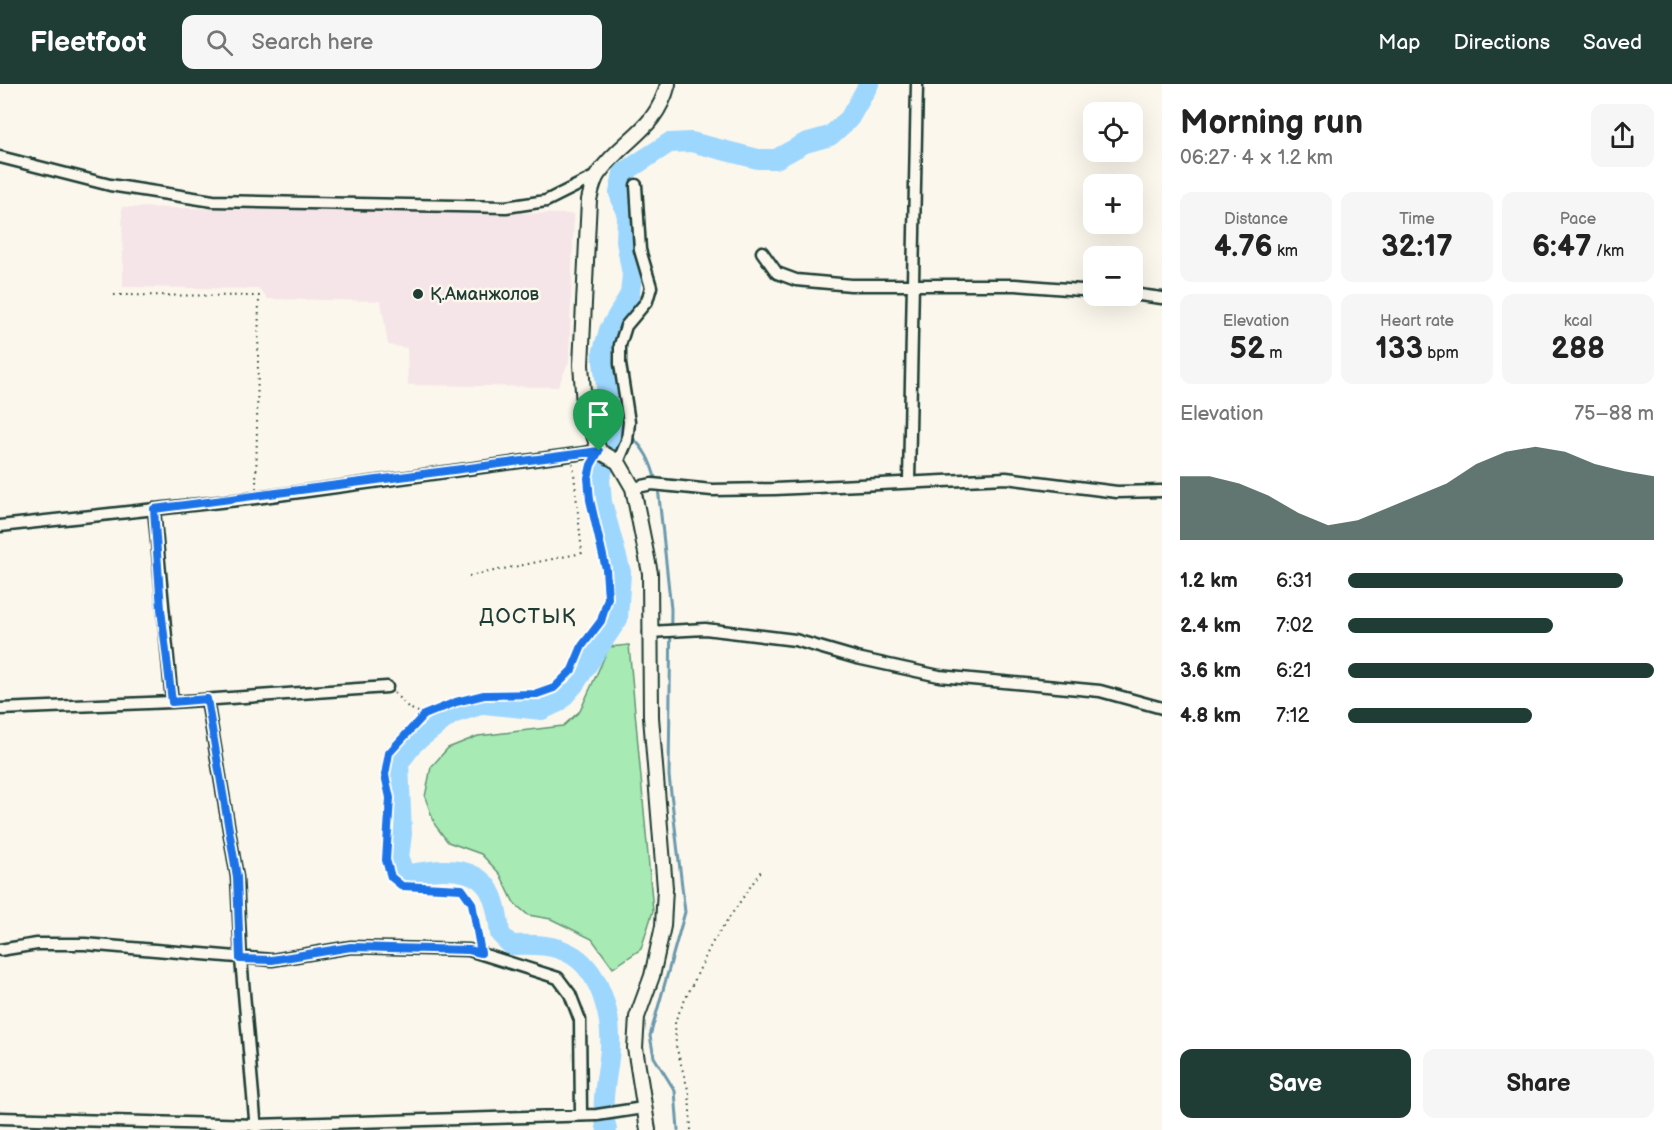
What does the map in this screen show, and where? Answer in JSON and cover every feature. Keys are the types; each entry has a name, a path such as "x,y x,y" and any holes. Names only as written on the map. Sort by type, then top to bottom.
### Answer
{"main road":[{"path":"648,1130 635,1048 638,1017 652,976 663,926 665,888 651,717 649,632 651,573 633,488 618,462 599,451 591,432 584,404 581,365 589,200 596,176 616,153 649,124 664,100 668,84"}],"street":[{"path":"909,481 917,84"},
{"path":"0,157 110,185 213,201 506,207 546,201 596,176"},
{"path":"618,462 627,441 629,422 620,363 620,345 626,326 646,301 651,287 640,250 636,185"},
{"path":"762,252 777,273 796,280 851,285 1015,285 1083,290"},
{"path":"1143,295 1162,298"},
{"path":"0,526 256,498 599,451"},
{"path":"633,488 652,484 712,490 775,489 1006,478 1117,492 1162,491"},
{"path":"154,509 161,609 172,702"},
{"path":"649,632 705,629 795,640 857,658 939,676 1100,691 1162,708"},
{"path":"0,709 172,702 387,687"},
{"path":"207,699 237,877 240,959 256,1128"},
{"path":"0,950 37,944 85,944 272,960 351,947 469,950 481,953 558,978 570,994 580,1020 580,1115"},
{"path":"0,1118 256,1128 597,1115 643,1108"}],"path":[{"path":"114,295 259,296 256,498"},
{"path":"481,953 472,903 462,889 402,886 391,877 386,860 390,798 385,775 389,753 424,715 456,702 484,695 537,694 554,688 572,670 582,646 601,621 608,598 606,569 589,489 591,465 599,451"},
{"path":"469,576 582,553 572,455"},
{"path":"387,687 409,708 424,715"},
{"path":"691,1130 689,1093 676,1046 675,1021 712,943 763,868"}],"shaded area":[{"name":"Қ.Аманжолов","path":"122,207 574,214 569,361 558,387 408,385 407,348 388,345 381,301 268,299 259,289 123,287"}],"green space":[{"path":"629,645 653,911 641,949 613,968 592,939 551,919 528,915 514,903 500,874 481,854 448,842 435,825 425,797 431,767 448,748 478,736 563,726 580,711 609,647"}],"waterway":[{"path":"607,1130 604,1099 610,1036 607,1010 598,985 583,964 567,952 544,946 511,945 500,934 492,895 480,879 458,871 437,870 404,874 399,858 402,834 399,763 414,743 452,714 484,704 542,710 559,702 574,685 618,619 621,572 602,502 600,478 613,441 602,354 609,330 630,294 632,275 626,241 627,216 619,193 623,173 669,143 691,142 758,159 776,159 805,143 830,136 849,119 869,84"},
{"path":"610,419 625,432"},
{"path":"630,436 647,456 656,481"},
{"path":"658,487 671,609 669,776 685,912 650,1036 654,1057 675,1091 678,1130"}],"place":[{"name":"Қ.Аманжолов","path":"418,294"}],"district":[{"name":"ДОСТЫҚ","path":"528,616"}],"route":[{"path":"599,451 591,465 588,478 590,500 606,569 608,598 601,621 582,646 572,670 554,688 537,694 484,695 456,702 424,715 389,753 385,775 390,798 386,860 391,877 402,886 462,889 472,903 481,953 469,950 351,947 272,960 240,959 237,877 207,699 172,702 161,609 154,509 256,498 599,451"}]}
